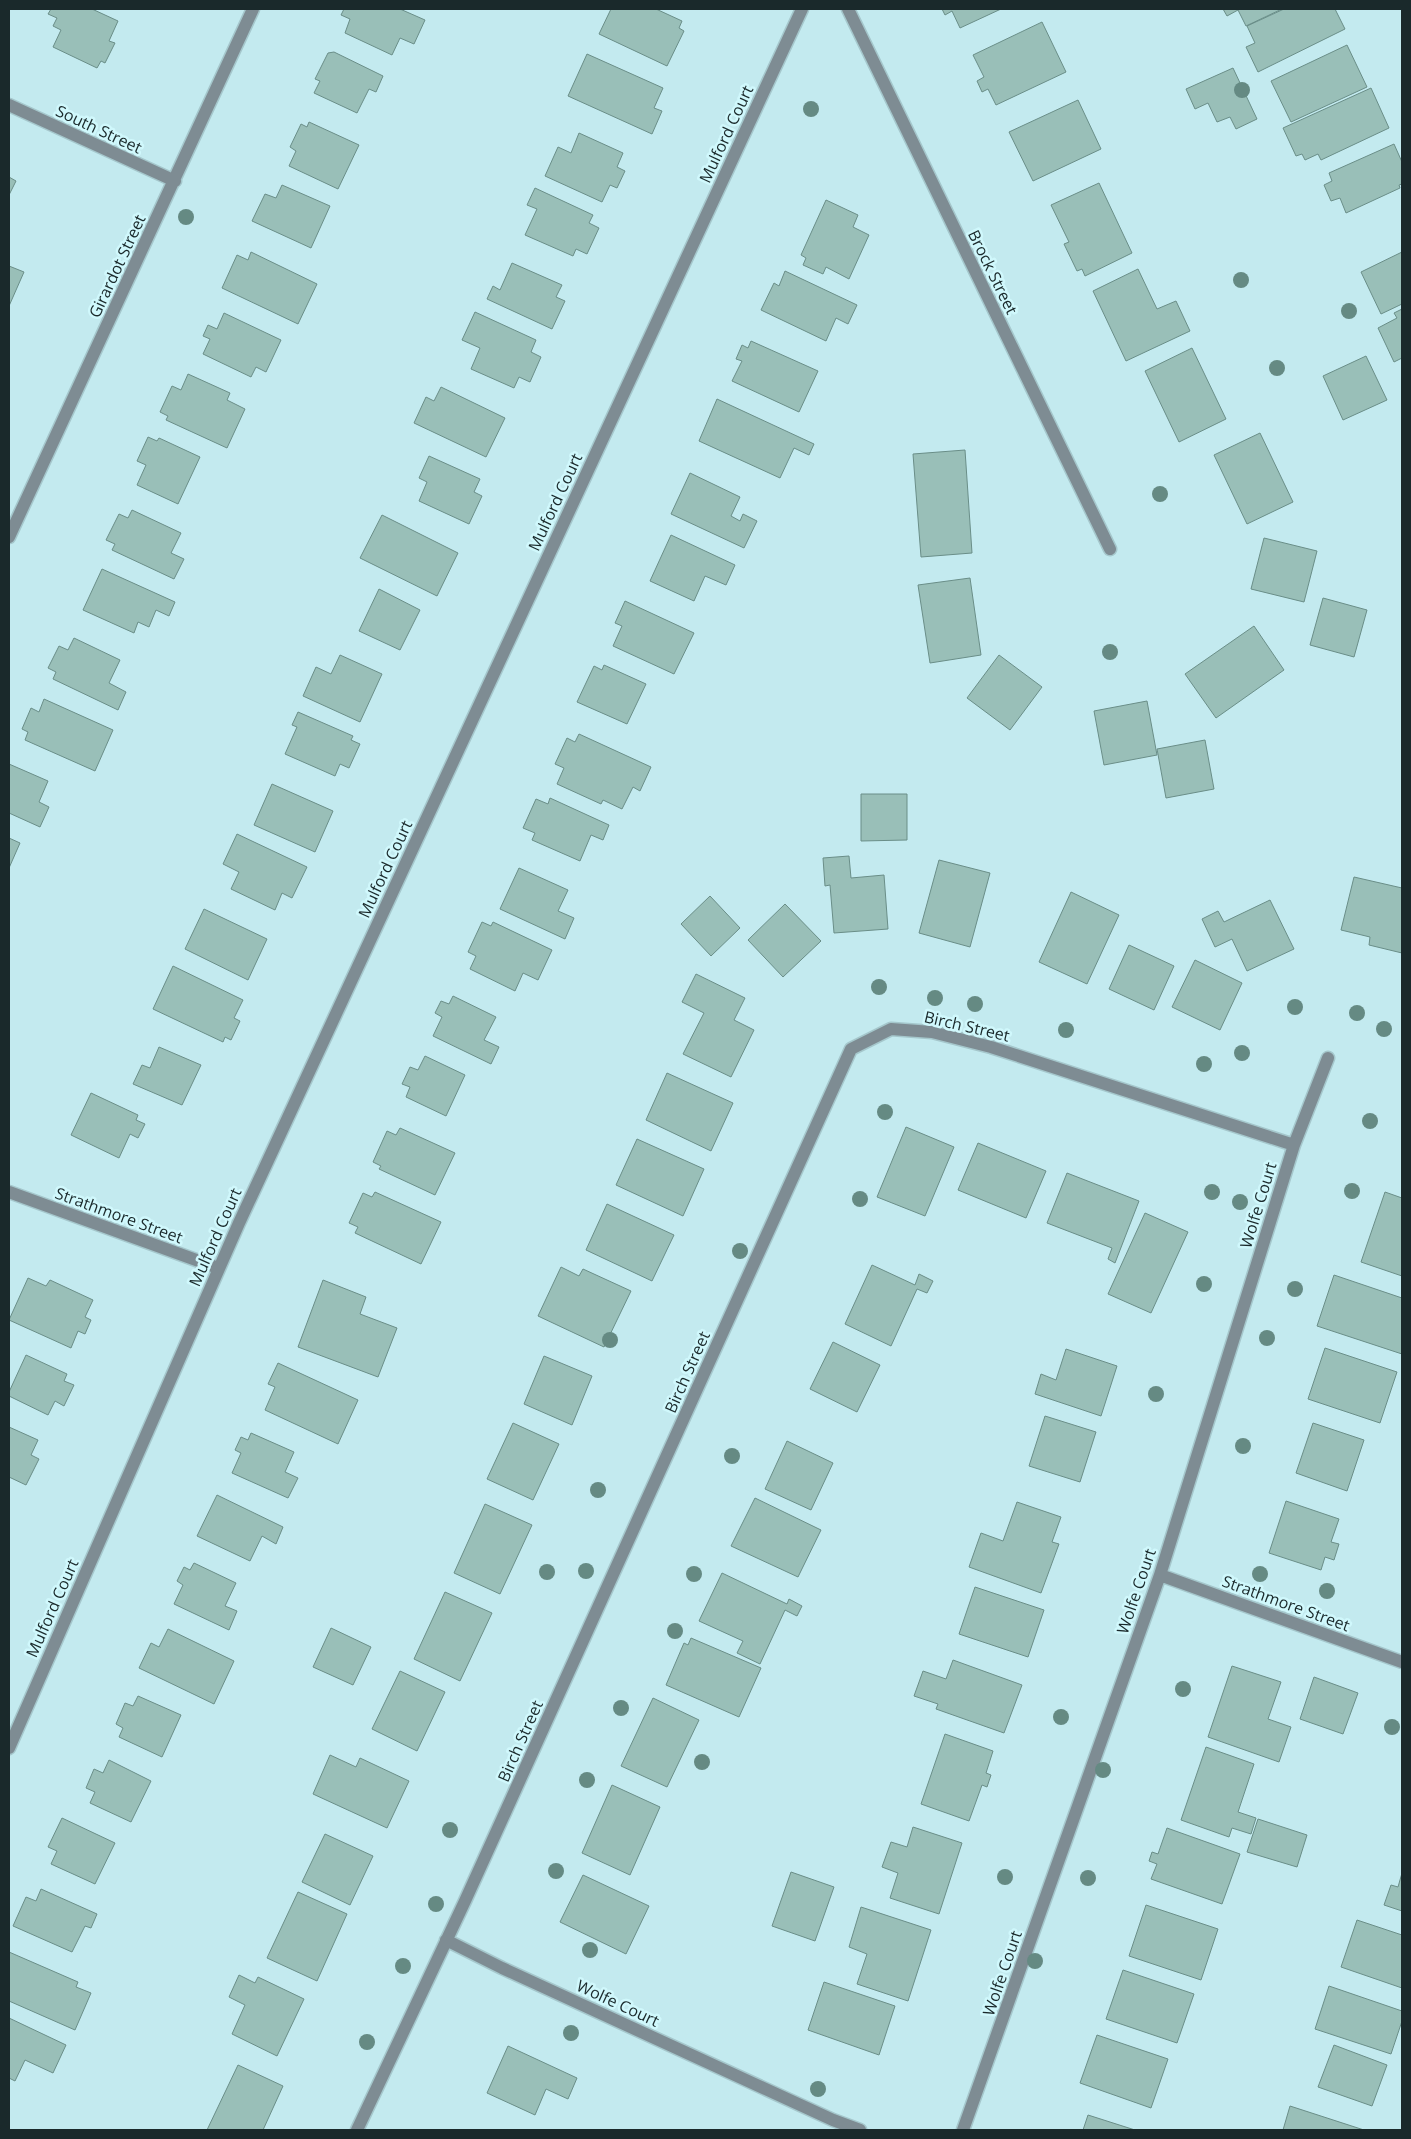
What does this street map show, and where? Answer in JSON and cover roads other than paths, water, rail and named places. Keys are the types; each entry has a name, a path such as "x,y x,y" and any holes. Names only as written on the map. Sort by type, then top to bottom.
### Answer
{"street":[{"name":"Girardot Street","path":"9,537 253,9"},
{"name":"Mulford Court","path":"9,1748 218,1268 802,9"},
{"name":"Brock Street","path":"848,9 1110,549"},
{"name":"South Street","path":"9,105 175,181"},
{"name":"Birch Street","path":"357,2130 446,1940 851,1049 891,1029 932,1032 991,1046 1294,1144"},
{"name":"Wolfe Court","path":"963,2130 1160,1575 1294,1144 1328,1058"},
{"name":"Strathmore Street","path":"9,1192 218,1268"},
{"name":"Strathmore Street","path":"1160,1575 1402,1662"},
{"name":"Wolfe Court","path":"446,1940 520,1976 860,2130"}]}
